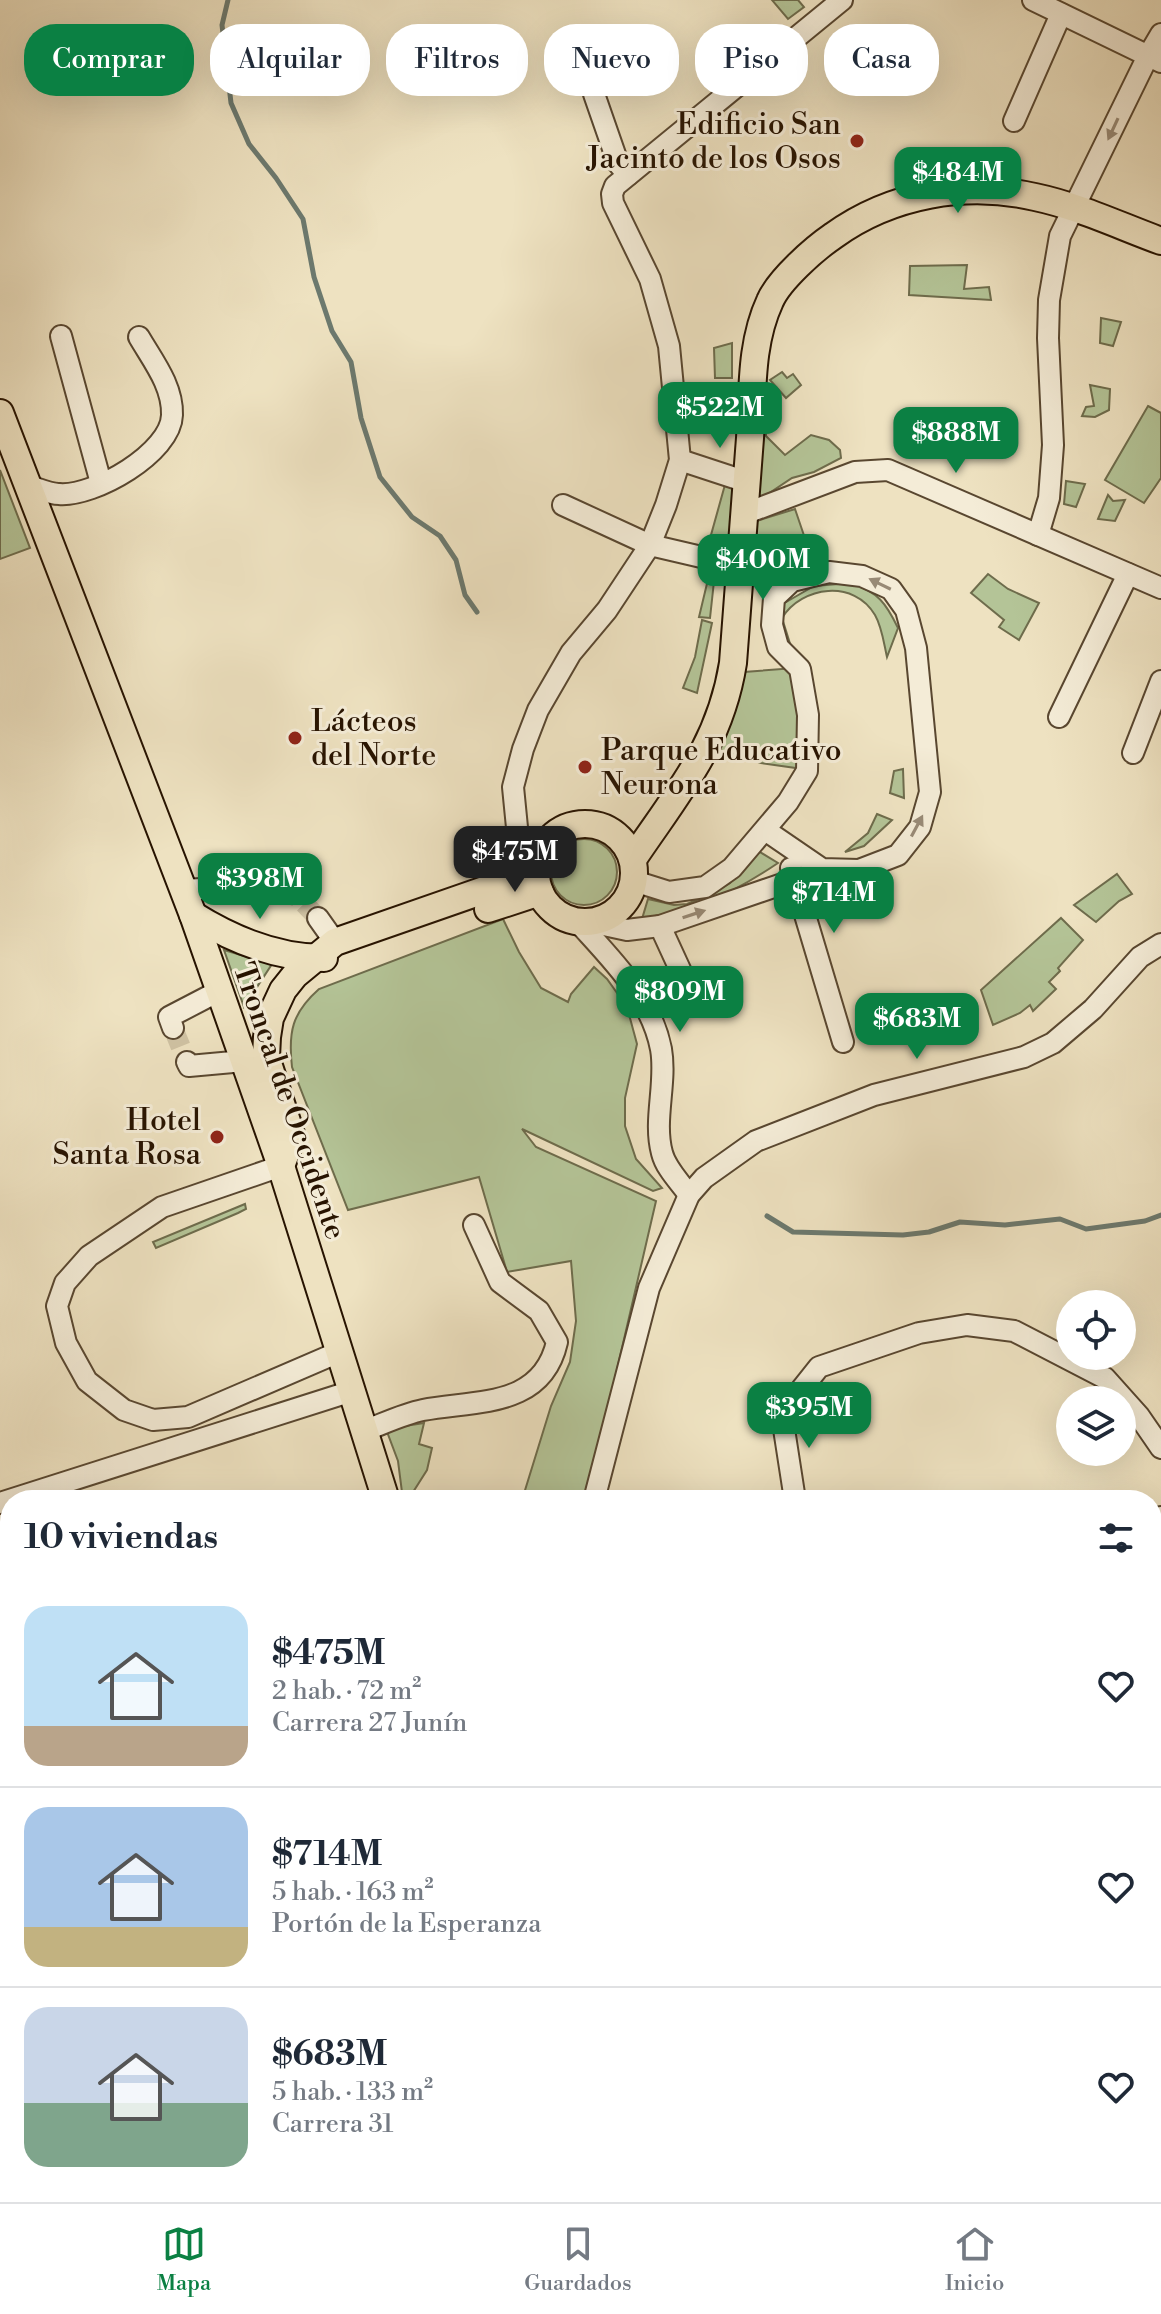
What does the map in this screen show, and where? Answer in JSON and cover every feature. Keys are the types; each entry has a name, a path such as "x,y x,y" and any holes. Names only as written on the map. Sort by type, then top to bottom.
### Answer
{"main road":[{"path":"633,870 619,838 597,825 584,824 560,831 550,839 542,850 533,881 549,906 561,916 584,922 616,912 628,898 633,870 703,755 724,707 733,663 753,367 770,299 805,257 843,228 878,210 917,197 956,190 997,190 1036,197 1161,241"},
{"name":"Troncal de Occidente","path":"0,413 193,915 281,1166 383,1490"},
{"path":"193,915 239,940 290,955 326,950 339,958 533,881"},
{"path":"242,1057 247,1028 265,995 293,969 326,950"},
{"path":"281,1166 292,1137 266,1057 270,1018 283,990 295,975 326,950"}],"street":[{"path":"533,881 513,787 523,749 538,710 571,653 607,610 650,545 680,460 669,346 650,279 613,203 612,194 615,186 628,175 842,0"},
{"path":"1033,0 1154,59"},
{"path":"1014,121 1061,14"},
{"path":"1038,535 1049,498 1053,445 1049,300 1060,236 1154,59 1161,34"},
{"path":"595,96 618,163 628,175"},
{"path":"61,336 101,483"},
{"path":"29,486 59,494 80,492 125,473 162,441 170,430 172,413 166,382 139,337"},
{"path":"680,460 747,482"},
{"path":"744,514 855,472 888,470 1161,588"},
{"path":"563,505 650,545 741,558 762,553 774,563 785,586"},
{"path":"633,870 669,892 705,887 774,836 788,802 807,771 808,715 800,669 778,647 772,625 774,598 792,581 829,572 862,576 891,589 906,610 916,648 930,792 920,827 898,855 859,870 822,869 797,855 774,836"},
{"path":"1059,717 1128,574"},
{"path":"1133,753 1161,681"},
{"path":"774,836 794,880 843,1042"},
{"path":"584,922 627,930 660,926 794,880"},
{"path":"183,890 256,886 279,888"},
{"path":"318,918 326,950"},
{"path":"584,922 623,972 654,1024 661,1052 662,1154 689,1195"},
{"path":"660,926 683,976"},
{"path":"597,1490 649,1288 689,1195 723,1162 756,1141 874,1095 1024,1057 1053,1043 1093,1009 1140,957 1161,944"},
{"path":"173,1028 169,1017 219,991"},
{"path":"187,1062 189,1066 242,1057"},
{"path":"281,1166 162,1207 89,1256 65,1283 57,1306 66,1343 87,1381 124,1410 153,1420 188,1417 339,1352"},
{"path":"364,1431 420,1411 496,1400 520,1393 552,1364 557,1342 539,1311 500,1282 474,1225"},
{"path":"793,1490 784,1429 788,1406 819,1367 919,1333 967,1325 1014,1331 1105,1378 1139,1416 1161,1448"},
{"path":"41,1490 352,1391"}],"green space":[{"path":"772,0 798,0 804,7 788,19"},
{"path":"967,265 964,289 989,287 991,300 909,295 910,266"},
{"path":"1101,318 1121,322 1113,346 1100,343"},
{"path":"732,343 732,378 715,378 714,348"},
{"path":"782,372 787,378 793,374 801,385 786,398 770,380"},
{"path":"1090,385 1110,389 1109,410 1095,417 1082,416 1086,407 1094,406"},
{"path":"760,393 765,400 766,436 785,455 811,435 829,440 840,450 841,458 814,472 792,478 759,500"},
{"path":"720,395 730,396 730,423 722,423"},
{"path":"1148,406 1161,413 1161,478 1144,503 1105,480"},
{"path":"0,470 30,548 0,559"},
{"path":"726,481 736,490 731,556 706,553"},
{"path":"1066,481 1085,484 1076,507 1064,504"},
{"path":"1108,495 1113,501 1125,500 1115,521 1098,519"},
{"path":"795,509 813,562 788,570 770,544 750,539 750,523"},
{"path":"710,571 715,572 710,618 699,617"},
{"path":"988,574 1008,589 1039,603 1019,640 999,627 1004,620 971,593"},
{"path":"851,583 868,590 880,600 898,628 887,657 875,615 866,603 842,592 815,593 791,607 782,618 792,650 779,629 781,605 814,586"},
{"path":"702,620 712,623 697,693 683,688 695,657"},
{"path":"795,668 803,769 761,763 720,750 744,672"},
{"path":"903,769 904,798 890,793 894,771"},
{"path":"877,814 892,820 864,846 845,852 868,833"},
{"path":"584,839 597,841 612,854 617,872 615,885 602,900 584,905 571,903 556,890 551,872 553,859 566,844"},
{"path":"755,849 778,863 747,883 696,907 642,919 648,899 674,905 687,904 730,883"},
{"path":"1117,874 1132,894 1119,901 1096,922 1074,905"},
{"path":"1061,918 1083,940 1049,982 1056,989 1033,1011 1030,1005 993,1025 981,990"},
{"path":"503,919 541,988 568,1002 594,967 627,1007 637,1044 625,1098 625,1126 636,1159 662,1188 653,1191 522,1129 536,1147 656,1201 612,1391 594,1490 525,1490 551,1406 570,1362 576,1321 571,1261 507,1272 479,1177 348,1210 292,1067 294,1024 303,1006 319,989"},
{"path":"224,950 272,964 244,1007"},
{"path":"961,996 972,1027 944,1034 939,1018 918,1020 921,1034 904,1040 892,1007"},
{"path":"245,1204 246,1209 238,1213 156,1248 153,1242"},
{"path":"424,1423 419,1444 432,1448 427,1470 414,1490 402,1490 398,1461 386,1429"}],"waterway":[{"path":"228,0 222,25 231,103 249,144 303,219 314,277 332,331 351,362 361,418 380,477 412,517 440,536 456,560 465,595 477,612"},
{"path":"767,1216 793,1232 903,1235 929,1232 960,1222 1005,1225 1060,1219 1086,1229 1145,1221 1161,1215"}],"tunnel":[{"path":"279,888 299,898 318,918"},
{"path":"173,1028 187,1062"}],"place":[{"name":"Edificio San Jacinto de los Osos","path":"857,141"},
{"name":"Lácteos del Norte","path":"295,738"},
{"name":"Parque Educativo Neurona","path":"585,767"},
{"name":"Hotel Santa Rosa","path":"217,1137"}]}
